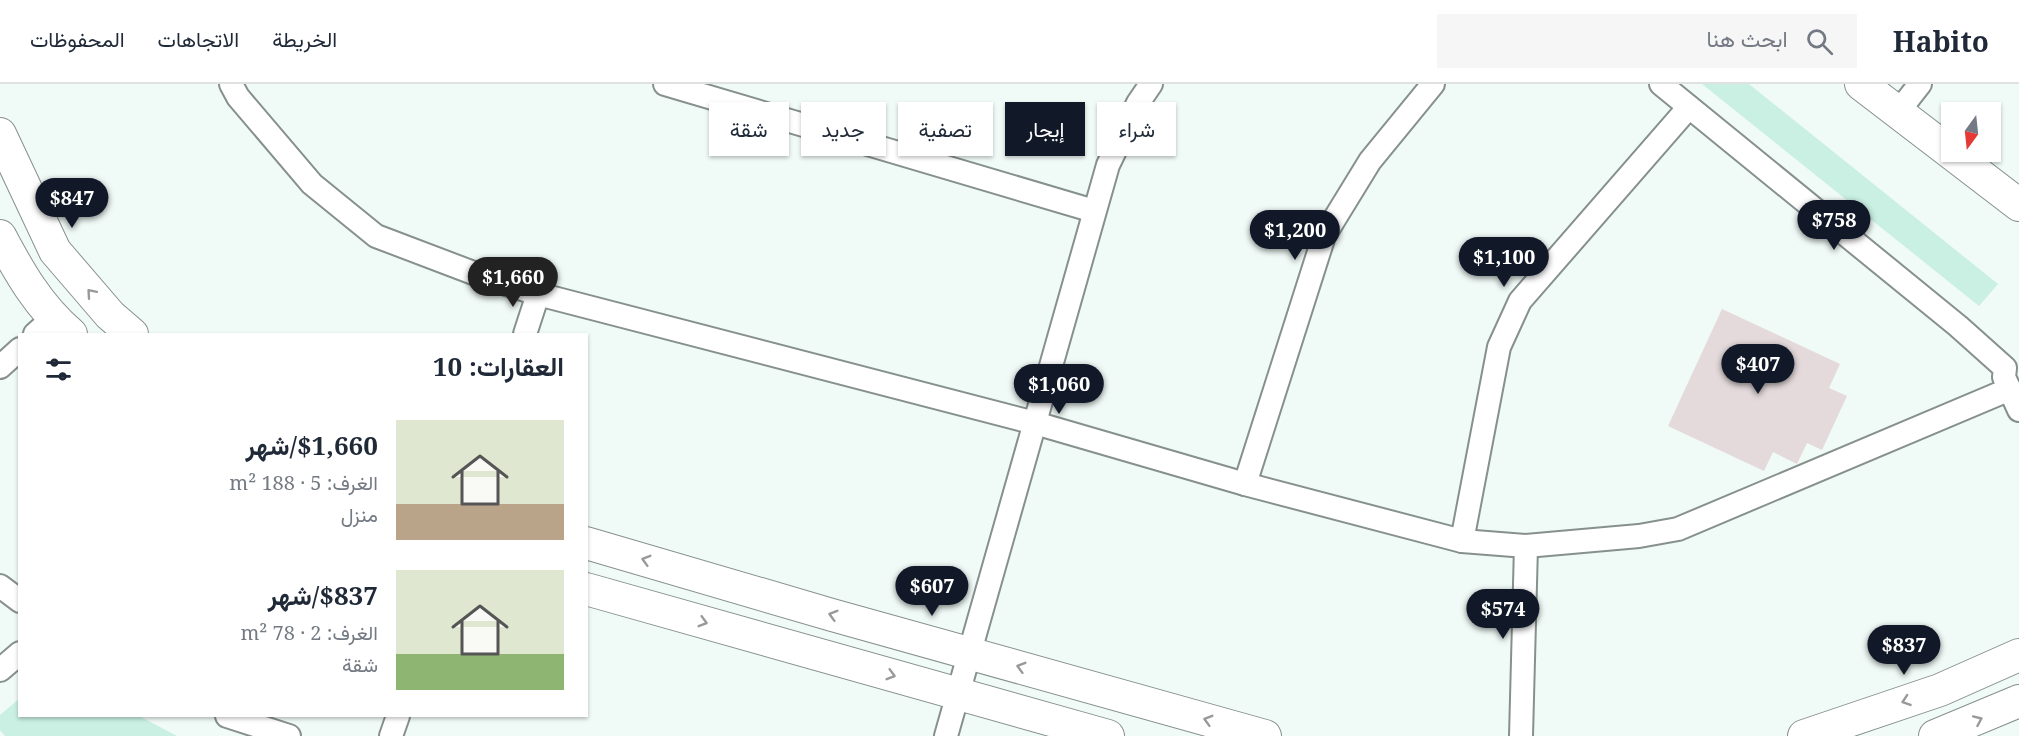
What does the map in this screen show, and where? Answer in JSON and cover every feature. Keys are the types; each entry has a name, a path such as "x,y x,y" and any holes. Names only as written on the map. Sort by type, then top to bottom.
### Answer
{"main road":[{"path":"1861,84 2019,205"},
{"path":"0,134 55,251 110,315 131,333"},
{"path":"0,236 19,273 53,329"},
{"path":"588,544 1265,736"},
{"path":"588,590 1108,736"},
{"path":"1804,736 1940,690 2019,655"},
{"path":"1935,736 2019,701"}],"street":[{"path":"231,84 238,97 312,184 376,236 484,278 1035,423 1245,484 1462,541 1526,546 1639,536 1678,529 2012,371"},
{"path":"665,84 1094,211"},
{"path":"946,736 1108,165 1138,104 1151,84"},
{"path":"1245,484 1324,236 1370,161 1433,84"},
{"path":"1661,84 2012,371 2019,410"},
{"path":"1898,112 1920,84"},
{"path":"1462,541 1498,347 1520,301 1689,107"},
{"path":"525,333 538,294"},
{"path":"0,367 18,351"},
{"path":"1521,736 1526,546"},
{"path":"0,586 18,600"},
{"path":"0,670 18,655"},
{"path":"229,717 289,736"},
{"path":"392,736 398,717"}],"green space":[{"path":"1702,84 1749,84 1998,284 1979,306"},
{"path":"18,700 18,717 141,717 177,736 5,736 0,730 0,715"}],"building":[{"path":"1722,309 1840,364 1829,388 1847,396 1822,450 1807,443 1797,464 1773,452 1764,471 1668,426"}]}
